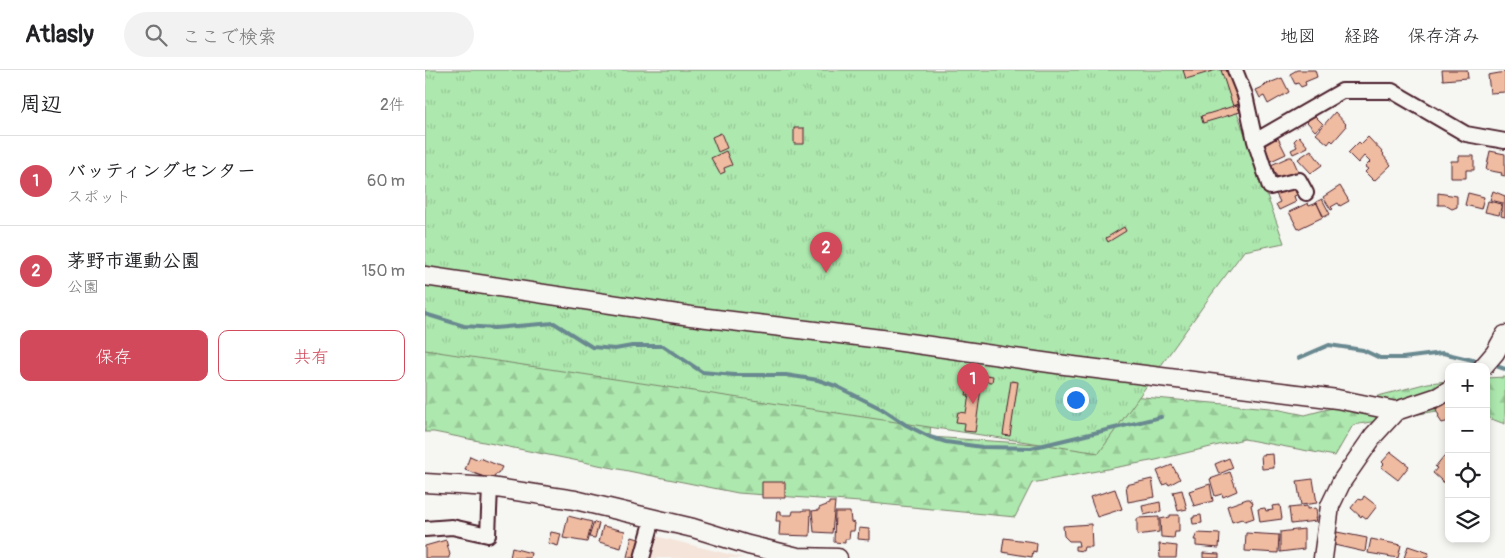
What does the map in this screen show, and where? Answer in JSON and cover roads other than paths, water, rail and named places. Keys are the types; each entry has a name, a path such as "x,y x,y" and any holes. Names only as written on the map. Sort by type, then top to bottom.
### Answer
{"street":[{"path":"1235,70 1245,95 1255,141 1270,187 1299,180 1306,193"},
{"path":"1255,141 1342,91 1392,91 1466,134 1505,141"},
{"path":"425,276 691,316 881,339 1104,370 1337,398 1396,411"},
{"path":"1489,363 1500,355 1505,335"},
{"path":"1323,558 1329,506 1342,481 1374,435 1396,411 1438,397 1445,393"},
{"path":"425,483 490,487 575,500 693,528 748,546 798,557 838,558"},
{"path":"425,530 452,527 488,536 490,487"},
{"path":"642,558 653,519"}],"waterway":[{"path":"425,314 464,326 494,328 554,323 592,347 615,349 632,346 663,346 702,372 734,375 786,375 818,380 836,386 882,409 906,425 930,437 946,442 982,447 1031,448 1161,417"},
{"path":"1299,358 1329,345 1363,350 1380,358 1403,358 1443,353 1481,362"},
{"path":"1493,365 1505,369"}],"place":[{"name":"茅野市運動公園","path":"826,273"},
{"name":"バッティングセンター","path":"973,404"}]}
